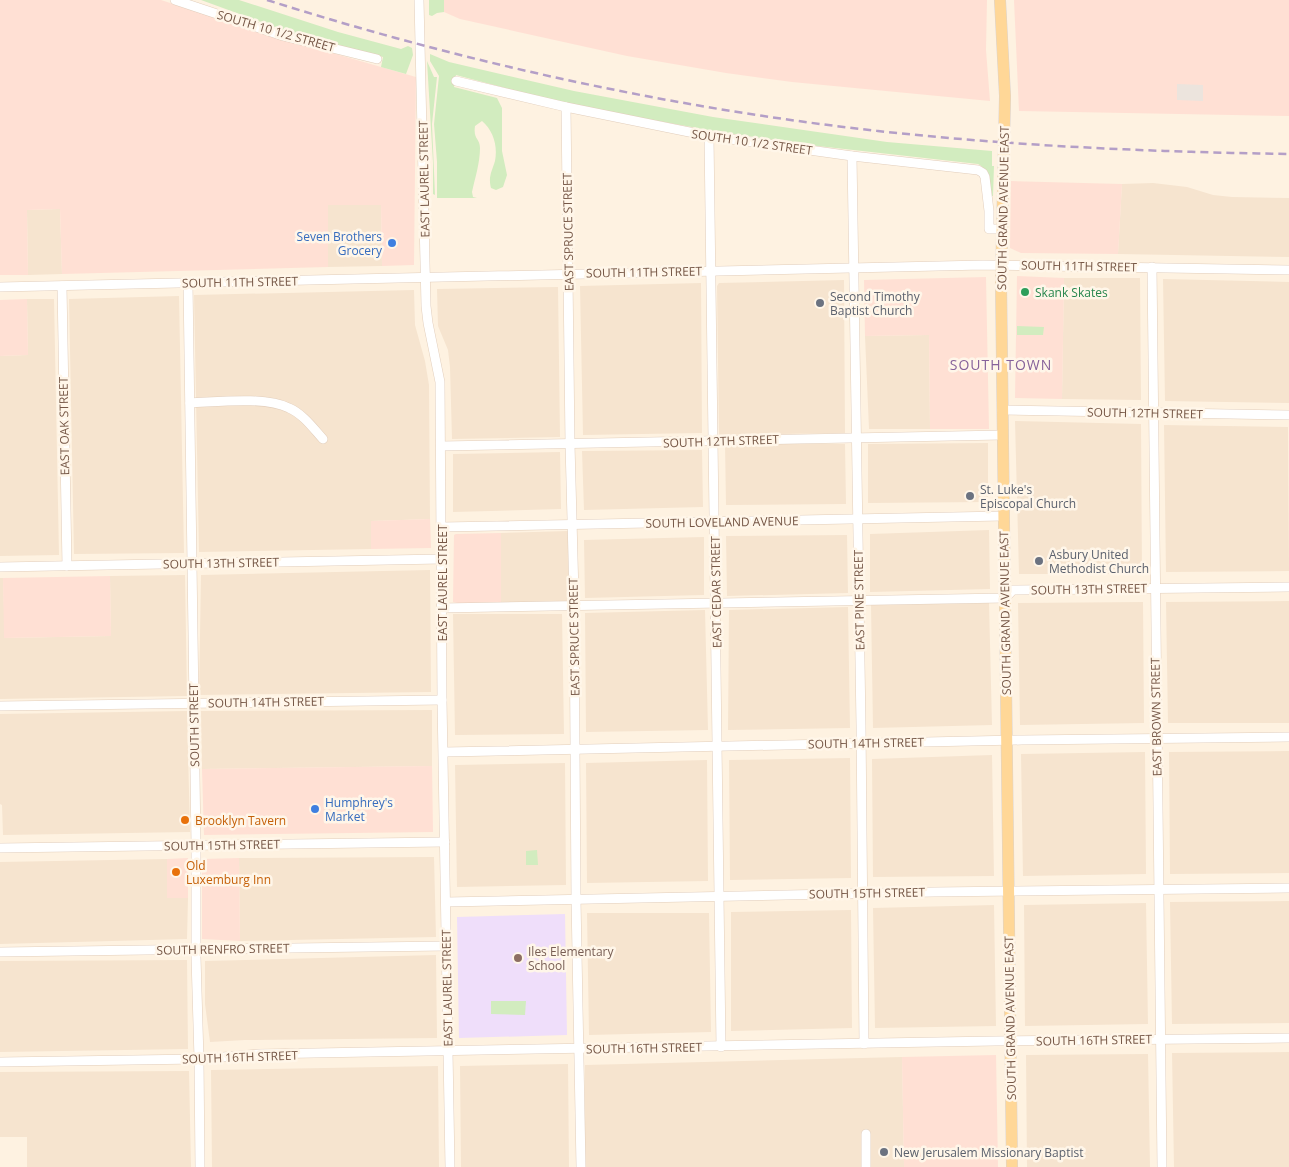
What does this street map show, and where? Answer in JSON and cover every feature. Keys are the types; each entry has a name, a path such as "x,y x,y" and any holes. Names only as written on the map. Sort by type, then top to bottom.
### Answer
{"main road":[{"name":"SOUTH GRAND AVENUE EAST","path":"1000,0 1005,96 1001,229 1002,434 1012,1167"}],"street":[{"name":"SOUTH 10 1/2 STREET","path":"175,0 283,36 377,60"},
{"name":"EAST LAUREL STREET","path":"419,0 428,323 440,382 442,700 450,1167"},
{"name":"SOUTH 10 1/2 STREET","path":"456,80 566,107 709,136 852,156 978,170 985,177 989,211 988,229 1001,229"},
{"name":"EAST SPRUCE STREET","path":"566,107 581,1167"},
{"name":"EAST CEDAR STREET","path":"709,136 721,1047"},
{"name":"EAST PINE STREET","path":"852,156 864,1044"},
{"name":"SOUTH 11TH STREET","path":"0,287 1001,265 1289,270"},
{"name":"EAST BROWN STREET","path":"1152,268 1162,1167"},
{"name":"SOUTH STREET","path":"188,283 200,1167"},
{"name":"EAST OAK STREET","path":"62,286 67,566"},
{"path":"190,403 257,401 273,403 289,408 302,417 323,439"},
{"name":"SOUTH 12TH STREET","path":"1002,410 1289,415"},
{"name":"SOUTH 12TH STREET","path":"441,446 1002,434"},
{"name":"SOUTH LOVELAND AVENUE","path":"442,527 1003,516"},
{"name":"SOUTH 13TH STREET","path":"0,567 442,559"},
{"name":"SOUTH 13TH STREET","path":"442,608 1004,598 1013,590 1289,587"},
{"name":"SOUTH 14TH STREET","path":"0,706 442,700"},
{"name":"SOUTH 14TH STREET","path":"444,752 1007,740 1289,737"},
{"name":"SOUTH 15TH STREET","path":"0,848 445,842"},
{"name":"SOUTH 15TH STREET","path":"446,902 862,893 1289,888"},
{"name":"SOUTH RENFRO STREET","path":"0,952 447,946"},
{"name":"SOUTH 16TH STREET","path":"0,1062 199,1059 260,1054 1289,1038"},
{"path":"866,1134 866,1167"}],"shaded area":[{"path":"0,0 161,0 259,32 416,77 414,265 382,266 381,205 328,205 328,267 62,274 60,209 27,210 28,275 0,275"},
{"path":"444,0 987,0 986,50 990,101 792,82 627,56 460,19 444,12"},
{"path":"1014,0 1289,0 1289,116 1019,111"},
{"path":"1177,84 1203,85 1203,101 1177,100"},
{"path":"1011,181 1122,184 1118,254 1021,253 1010,248"},
{"path":"1153,183 1187,187 1213,195 1289,198 1289,257 1118,254 1122,184"},
{"path":"327,205 381,205 382,266 328,267"},
{"path":"60,209 62,274 28,275 27,210"},
{"path":"1017,276 1064,278 1062,399 1015,398"},
{"path":"986,277 989,429 930,429 929,335 865,336 864,280"},
{"path":"1064,278 1140,278 1141,400 1062,399"},
{"path":"1163,279 1289,282 1289,403 1165,401"},
{"path":"844,280 845,433 719,435 717,286 719,283"},
{"path":"701,283 702,433 583,435 580,286"},
{"path":"558,287 560,437 452,439 450,367 448,350 438,326 437,289"},
{"path":"414,290 415,325 425,361 429,385 430,519 371,521 371,549 199,552 194,295"},
{"path":"179,296 184,553 74,554 69,299"},
{"path":"27,299 54,299 59,555 0,556 0,356 28,355"},
{"path":"27,299 28,355 0,356 0,300"},
{"path":"929,335 930,429 869,429 865,336"},
{"path":"1015,421 1141,424 1142,574 1019,574"},
{"path":"1164,425 1288,427 1289,571 1166,572"},
{"path":"988,443 988,502 868,503 868,444"},
{"path":"725,444 845,444 846,504 726,505"},
{"path":"702,450 703,507 584,510 582,451"},
{"path":"560,452 561,509 453,512 453,454"},
{"path":"430,519 431,548 371,549 371,521"},
{"path":"989,530 990,589 870,592 870,534"},
{"path":"568,531 569,604 501,604 501,533"},
{"path":"501,533 501,604 462,604 453,602 454,535"},
{"path":"847,535 848,593 727,596 726,536"},
{"path":"704,537 704,595 585,598 584,540"},
{"path":"430,570 431,692 199,695 201,575"},
{"path":"185,575 187,696 0,699 0,578 3,578 5,638 111,636 110,576"},
{"path":"110,576 111,636 4,638 3,578"},
{"path":"1289,601 1289,723 1168,723 1166,602"},
{"path":"1143,602 1144,723 1020,725 1018,603"},
{"path":"989,603 992,725 873,728 871,605"},
{"path":"848,607 850,728 728,730 729,610"},
{"path":"705,610 708,730 586,732 585,613"},
{"path":"453,614 562,614 564,734 455,735"},
{"path":"432,710 432,766 202,769 201,711"},
{"path":"187,711 190,832 3,835 2,805 0,804 0,714"},
{"path":"1289,751 1289,873 1170,874 1169,752"},
{"path":"1145,752 1146,874 1023,876 1021,754"},
{"path":"992,755 994,876 873,877 872,759"},
{"path":"850,758 851,878 730,880 729,760"},
{"path":"707,760 708,881 587,883 586,763"},
{"path":"565,763 566,885 457,887 455,765"},
{"path":"432,766 433,832 204,835 202,769"},
{"path":"434,857 436,937 240,941 239,858"},
{"path":"188,858 188,898 167,898 167,859"},
{"path":"239,858 240,941 202,939 202,859"},
{"path":"167,859 167,898 188,898 187,939 0,944 0,862"},
{"path":"1289,901 1289,1023 1172,1024 1170,902"},
{"path":"1146,903 1148,1024 1025,1026 1024,905"},
{"path":"994,905 996,1026 875,1028 873,908"},
{"path":"851,910 852,1028 731,1031 731,912"},
{"path":"587,913 709,913 711,1032 589,1035"},
{"path":"565,914 567,1035 459,1038 457,917"},
{"path":"436,955 437,1038 210,1042 205,1004 205,961"},
{"path":"187,960 188,1049 0,1052 0,961"},
{"path":"1289,1052 1289,1167 1174,1167 1172,1053"},
{"path":"1148,1054 1150,1167 1027,1167 1026,1055"},
{"path":"996,1055 998,1167 904,1167 902,1057"},
{"path":"902,1057 904,1167 585,1167 585,1065"},
{"path":"568,1064 569,1167 461,1167 460,1066"},
{"path":"438,1066 439,1167 212,1167 211,1070"},
{"path":"189,1071 191,1167 27,1167 27,1137 0,1137 0,1072"}],"green space":[{"path":"201,0 239,0 338,32 401,49 408,46 412,48 413,55 406,74 381,67 383,57 294,34"},
{"path":"429,0 444,0 444,12 432,16 429,15"},
{"path":"430,54 449,62 574,91 713,117 887,142 992,151 992,166 994,166 993,196 987,174 978,164 800,144 714,131 574,106 456,75 454,87 497,98 502,108 502,151 507,175 503,187 496,190 491,188 490,177 496,155 495,144 492,134 482,121 475,126 476,136 480,145 480,154 472,192 473,197 477,198 437,198 434,124 439,76 430,61"},
{"path":"427,61 434,77 437,77 432,124 435,195 433,194"},
{"path":"1017,326 1044,327 1043,335 1017,335"},
{"path":"537,850 538,865 526,865 526,851"},
{"path":"491,1001 526,1001 525,1015 491,1014"}],"railway":[{"path":"267,0 417,44 493,63 646,96 723,110 929,136 1135,150 1289,154"}],"place":[{"name":"Seven Brothers Grocery","path":"392,243"},
{"name":"Skank Skates","path":"1025,292"},
{"name":"Second Timothy Baptist Church","path":"820,303"},
{"name":"St. Luke's Episcopal Church","path":"970,496"},
{"name":"Asbury United Methodist Church","path":"1039,561"},
{"name":"Humphrey's Market","path":"315,809"},
{"name":"Brooklyn Tavern","path":"185,820"},
{"name":"Old Luxemburg Inn","path":"176,872"},
{"name":"Iles Elementary School","path":"518,958"},
{"name":"New Jerusalem Missionary Baptist","path":"884,1152"}],"district":[{"name":"SOUTH TOWN","path":"1001,364"}]}
